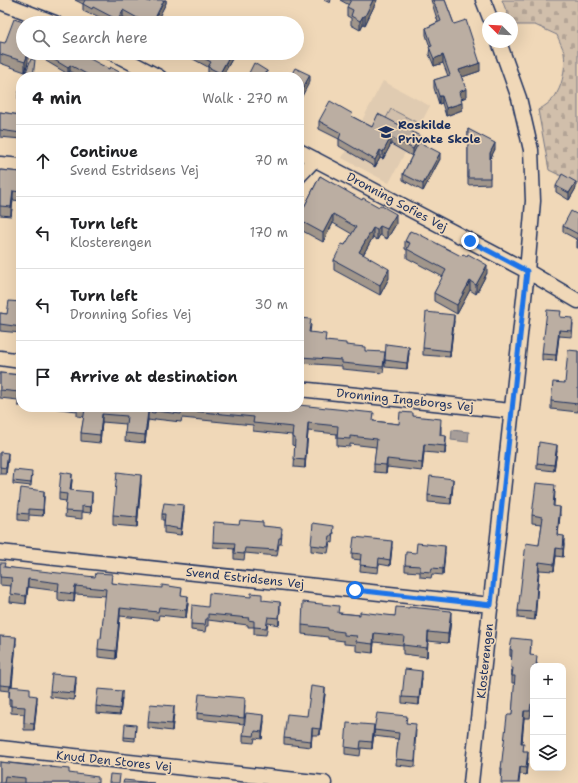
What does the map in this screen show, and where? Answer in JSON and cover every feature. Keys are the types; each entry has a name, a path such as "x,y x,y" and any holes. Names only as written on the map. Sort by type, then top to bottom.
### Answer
{"street":[{"path":"483,0 488,12"},
{"path":"0,2 37,16"},
{"name":"Klosterengen","path":"472,783 527,271 533,201 530,150 519,98 501,48"},
{"path":"126,60 149,72"},
{"name":"Dronning Sofies Vej","path":"304,154 527,271 578,301"},
{"path":"304,171 315,159"},
{"path":"0,164 16,166"},
{"path":"0,358 16,360"},
{"name":"Dronning Ingeborgs Vej","path":"304,390 511,411"},
{"name":"Svend Estridsens Vej","path":"0,552 491,605"},
{"name":"Knud Den Stores Vej","path":"0,748 324,783"}],"shaded area":[{"name":"Roskilde Private Skole","path":"383,81 430,106 389,183 342,158"}],"green space":[{"path":"502,0 578,0 578,184 549,170 538,110 553,98 561,84 565,63 562,46 557,35 535,25 518,25 518,12 507,12"},
{"path":"391,109 416,122 409,135 384,122"}],"water":[{"path":"452,430 469,432 468,442 451,440"}],"building":[{"path":"85,0 145,0 150,2 151,0 164,0 156,16 134,16 123,10 120,16 110,16 93,7 92,9 83,4"},
{"path":"351,0 373,0 365,16 363,16 360,21 351,16 353,10 347,7"},
{"path":"433,0 445,0 454,24 466,20 480,63 459,70 466,89 459,92 462,103 446,108 442,96 439,96 434,80 450,75 443,55 434,59 429,47 432,46 426,28 441,21"},
{"path":"14,19 16,20 16,59 0,54 0,42 5,43"},
{"path":"31,60 35,60 34,72 26,72"},
{"path":"54,60 92,60 109,69 110,67 120,72 83,72 70,65 68,68"},
{"path":"207,60 227,60 221,72 208,67 211,62"},
{"path":"254,63 267,71 266,72 250,72"},
{"path":"295,68 304,72 293,72"},
{"path":"304,72 310,75 304,86"},
{"path":"330,101 353,114 351,116 372,127 378,114 420,136 413,149 391,137 383,152 380,150 375,160 339,139 341,133 319,121"},
{"path":"0,112 16,114 16,132 0,130"},
{"path":"468,129 495,143 490,153 490,178 468,178"},
{"path":"419,142 440,153 423,184 403,174"},
{"path":"0,170 16,172 16,191 13,191 11,207 0,206"},
{"path":"562,174 576,182 569,193 556,186"},
{"path":"320,176 362,200 363,198 379,207 380,205 396,214 387,229 380,226 377,230 373,228 359,252 389,269 380,285 334,260 342,244 345,245 356,227 333,214 323,233 304,223 304,207"},
{"path":"571,211 578,215 578,234 563,226"},
{"path":"410,231 415,232 461,256 463,254 467,256 468,254 487,265 476,285 470,281 457,305 434,293 446,270 407,249 410,243 405,241"},
{"path":"9,301 16,302 16,326 0,324 0,313 7,314"},
{"path":"547,310 561,311 560,317 573,318 572,331 559,330 556,355 542,354"},
{"path":"426,312 454,315 450,351 423,348"},
{"path":"304,318 311,319 309,332 326,334 325,341 365,347 365,351 385,352 383,367 342,363 342,360 304,357"},
{"path":"386,344 409,347 407,363 385,360"},
{"path":"568,350 578,351 578,404 551,401 553,382 565,383"},
{"path":"0,373 16,375 16,392 0,390"},
{"path":"304,406 374,413 373,421 399,424 400,412 413,413 413,416 441,419 440,435 446,436 445,446 424,444 422,463 387,459 386,465 374,464 377,439 350,436 350,439 337,438 338,426 308,423 305,460 294,459 295,438 292,437 293,427 253,423 254,417 203,412 304,412"},
{"path":"84,412 148,412 145,435 125,433 127,416 102,414 100,435 81,433"},
{"path":"164,412 182,412 181,414"},
{"path":"539,442 557,445 554,465 537,463"},
{"path":"0,452 8,453 6,468 0,467"},
{"path":"14,470 32,472 31,483 13,481"},
{"path":"61,472 72,474 70,490 92,492 91,507 82,506 82,512 65,511 67,494 59,493"},
{"path":"117,472 141,475 137,517 113,515"},
{"path":"430,476 453,479 451,498 428,495"},
{"path":"536,483 555,485 553,506 560,507 557,535 564,536 563,549 556,548 554,564 539,562 535,612 518,611 526,543 539,545 543,517 532,515"},
{"path":"21,488 44,491 43,510 29,509 29,514 18,513"},
{"path":"164,503 184,505 181,529 164,526 165,514 162,514"},
{"path":"240,520 263,522 263,526 282,528 281,538 279,538 277,550 245,548 244,554 234,553 235,543 213,542 214,522 239,524"},
{"path":"313,523 334,526 333,536 330,536 328,547 311,545"},
{"path":"354,537 392,541 390,560 379,558 378,567 360,565 361,554 352,553"},
{"path":"417,543 445,546 443,569 432,568 431,572 420,571 420,566 405,565 406,552 416,553"},
{"path":"0,563 5,563 4,567 95,577 96,573 112,574 111,583 162,588 162,585 182,588 181,595 188,596 186,610 159,607 158,612 120,608 116,651 98,649 99,638 101,639 106,589 75,586 74,594 58,592 59,583 28,579 26,596 10,594 12,578 0,577"},
{"path":"209,593 251,597 251,593 262,594 262,600 280,602 279,618 268,617 266,628 254,627 254,621 248,620 249,618 208,614 208,619 206,619 205,625 191,624 192,605 208,607"},
{"path":"303,602 339,606 338,613 360,615 360,612 395,616 396,607 451,611 448,634 428,632 427,648 403,645 404,636 374,633 373,644 356,642 357,636 344,635 344,632 328,630 328,628 302,625"},
{"path":"0,636 16,637 11,686 0,685"},
{"path":"512,638 531,640 530,655 537,656 536,663 530,663 530,711 524,711 521,743 524,743 523,751 528,751 526,768 520,767 518,783 501,783 501,769 507,716 512,715 515,676 512,676 512,650 510,649"},
{"path":"405,669 422,671 419,698 402,697"},
{"path":"52,674 76,676 74,693 50,691"},
{"path":"10,686 30,688 30,695 37,696 34,724 24,723 25,707 11,706 11,699 9,699"},
{"path":"311,686 325,688 320,729 312,728 311,741 284,738 287,714 307,716"},
{"path":"98,689 122,691 120,709 96,706"},
{"path":"199,694 245,698 244,718 197,713"},
{"path":"150,704 174,706 172,724 148,722"},
{"path":"246,713 264,715 262,732 255,731 254,736 243,735"},
{"path":"377,713 407,716 406,723 416,724 414,746 416,746 415,761 396,759 399,733 374,730"},
{"path":"347,723 374,725 372,742 361,741 360,749 345,747"},
{"path":"125,724 136,725 135,738 124,737"},
{"path":"0,762 69,769 69,773 98,777 98,783 25,783 25,778 5,776 4,783 0,783"},
{"path":"110,774 120,775 119,783 109,783"},
{"path":"124,780 154,783 123,783"}],"place":[{"name":"Roskilde Private Skole","path":"386,132"}],"route":[{"path":"355,590 491,605 527,271 470,241"}]}
